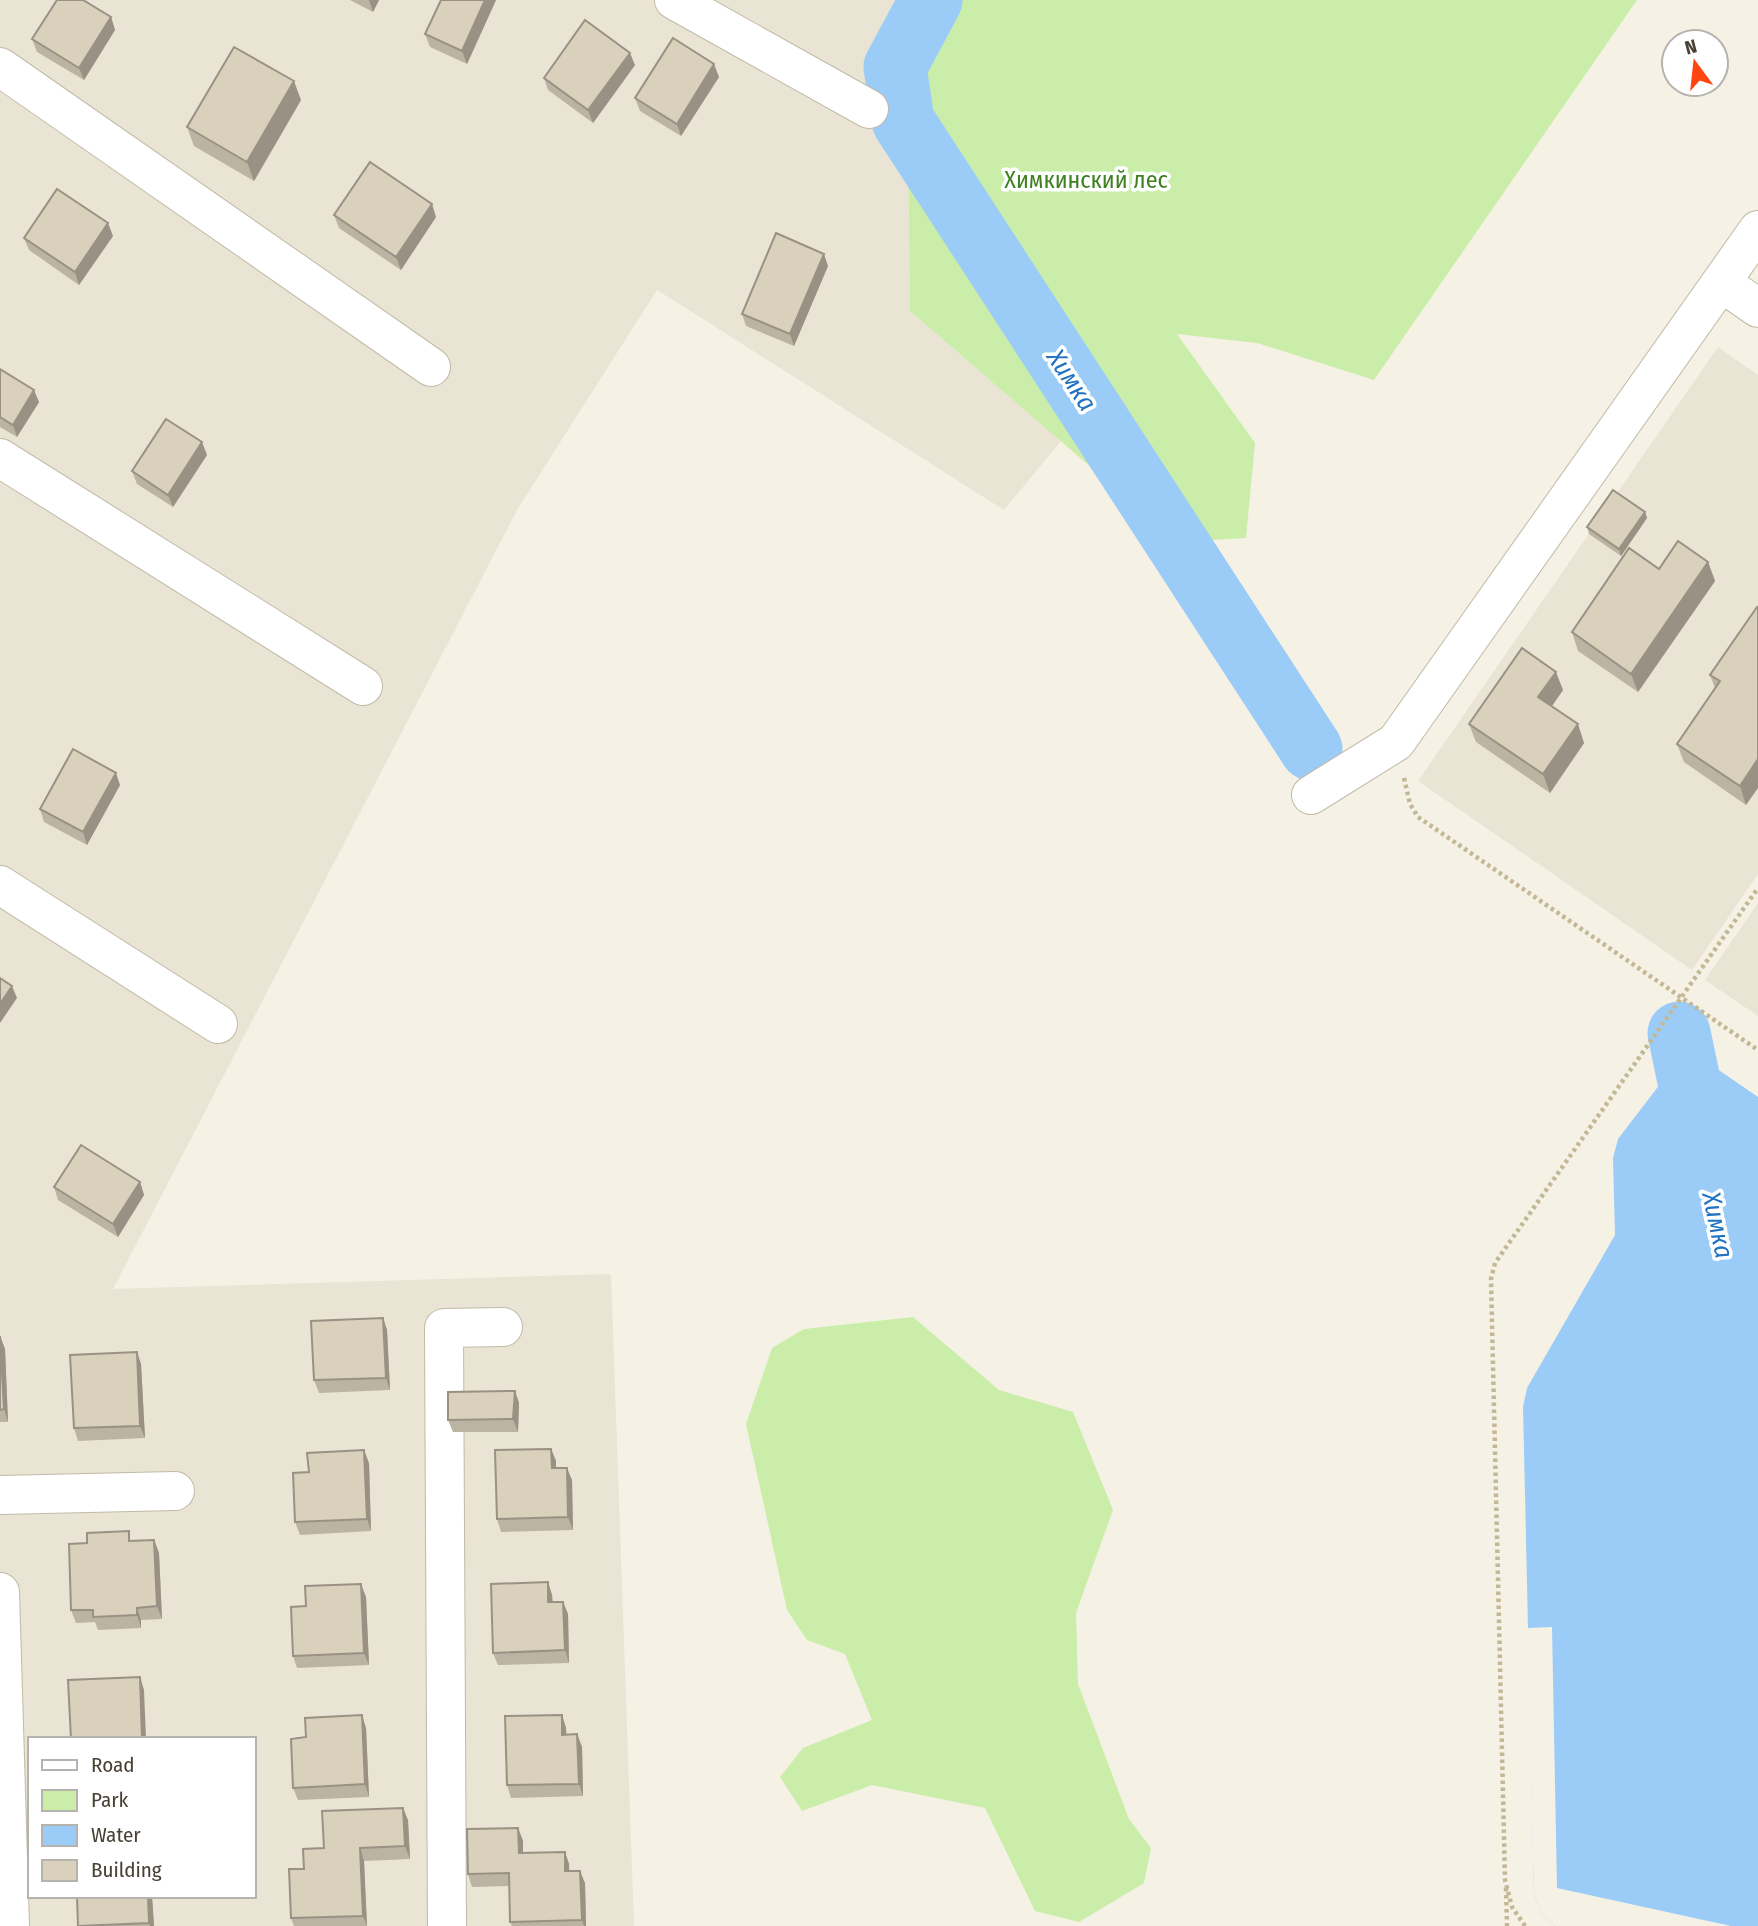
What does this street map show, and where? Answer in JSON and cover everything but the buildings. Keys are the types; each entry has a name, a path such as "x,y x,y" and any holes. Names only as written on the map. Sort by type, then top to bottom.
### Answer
{"street":[{"path":"674,0 869,109"},
{"path":"0,67 431,367"},
{"path":"1311,795 1396,742 1758,230"},
{"path":"1722,283 1758,309"},
{"path":"0,458 363,686"},
{"path":"0,885 218,1024"},
{"path":"447,1926 444,1328 503,1327"},
{"path":"0,1495 175,1491"},
{"path":"0,1592 10,1926"}],"path":[{"path":"1396,742 1410,804 1418,817 1758,1050"},
{"path":"1507,1926 1491,1279 1495,1263 1758,888"},
{"path":"1505,1880 1513,1907 1525,1926"}],"shaded area":[{"path":"0,0 906,0 910,311 1061,441 1004,510 657,290 517,510 113,1289 611,1274 634,1926 0,1926"},
{"path":"1718,347 1758,375 1758,874 1692,970 1418,781"},
{"path":"1758,903 1758,1016 1705,980"}],"green space":[{"name":"Химкинский лес","path":"906,0 1637,0 1374,380 1257,343 1177,334 1255,443 1246,538 1196,541 1114,487 910,311"},
{"path":"913,1317 999,1390 1073,1412 1113,1510 1076,1613 1078,1684 1129,1819 1151,1848 1144,1883 1079,1922 1035,1911 985,1808 872,1785 802,1811 780,1777 803,1748 872,1720 845,1654 807,1640 787,1610 746,1424 772,1348 804,1329"}],"water":[{"path":"1710,1064 1758,1097 1758,1926 1555,1926 1541,1913 1534,1894 1523,1407 1527,1388 1615,1235 1613,1158 1618,1139 1667,1075"}],"pier":[{"path":"1552,1627 1557,1888 1731,1926 1555,1926 1541,1913 1534,1894 1527,1628"}],"waterway":[{"name":"Химка","path":"931,0 895,67 903,121 1311,749"},
{"name":"Химка","path":"1679,1033 1704,1153"}]}
